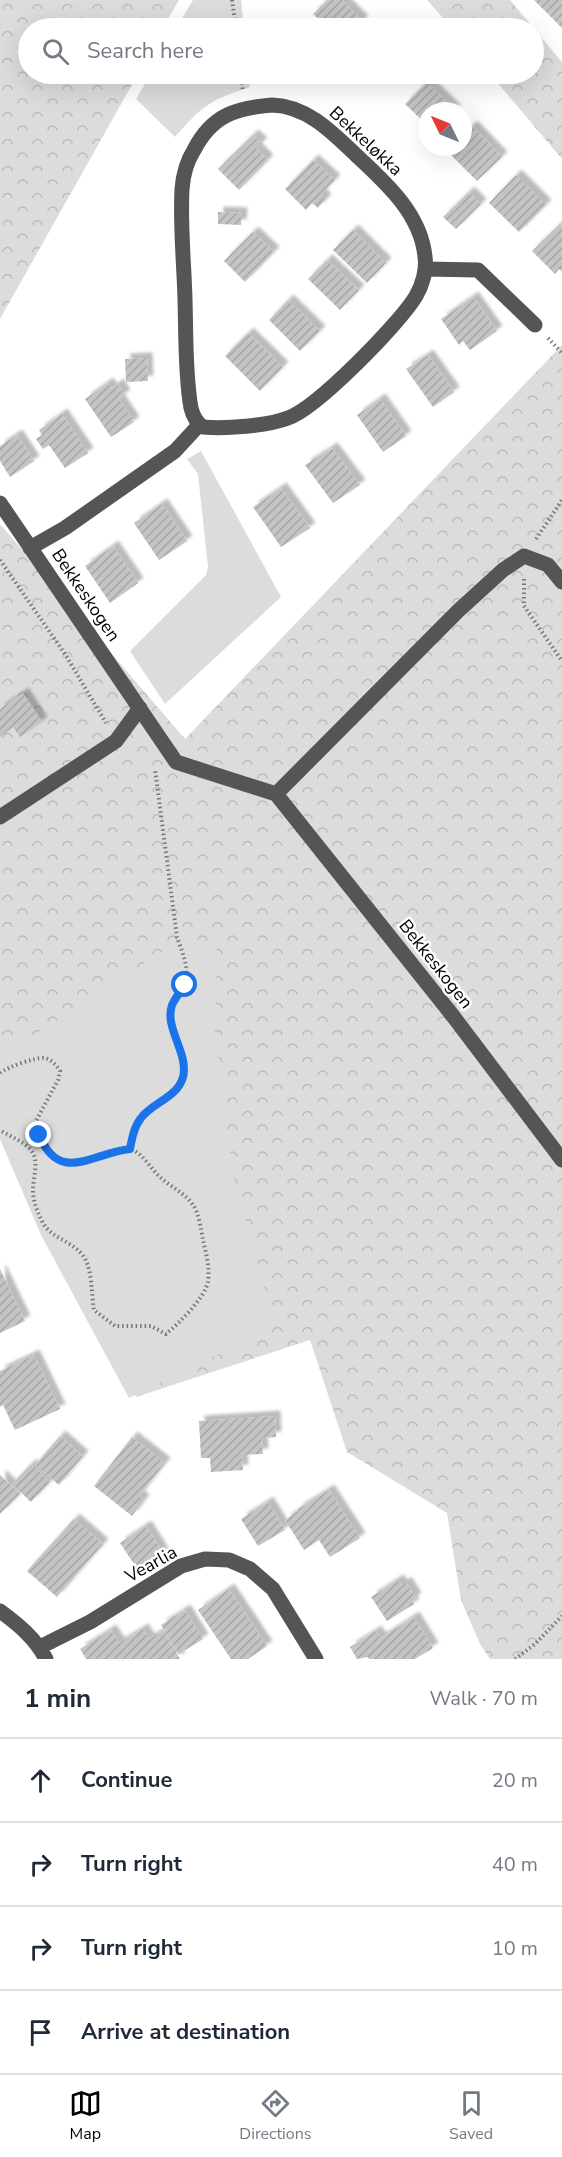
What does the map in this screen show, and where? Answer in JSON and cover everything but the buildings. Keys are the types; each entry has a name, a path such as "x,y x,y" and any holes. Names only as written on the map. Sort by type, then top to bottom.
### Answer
{"street":[{"name":"Bekkeløkka","path":"283,105 304,113 327,128 364,162 414,218 423,239 425,268 420,289 402,315 337,381 304,410 287,419 274,422 220,429 199,425 191,409 187,351 182,187 185,174 194,149 205,132 222,117 245,107 283,105"},
{"path":"425,268 478,270 535,325"},
{"path":"30,548 65,528 175,451 199,425"},
{"name":"Bekkeskogen","path":"0,503 176,762 276,794 453,1016 562,1160"},
{"path":"276,794 503,570 524,556 548,565 562,582"},
{"path":"0,817 116,741 140,708"},
{"name":"Vearlia","path":"0,1611 26,1630 43,1653 181,1566 204,1559 230,1560 249,1569 273,1589 316,1659"}],"path":[{"path":"232,0 235,18"},
{"path":"0,560 65,654 116,741"},
{"path":"130,1149 134,1131 142,1117 179,1087 184,1076 183,1058 170,1013 173,1003 185,985 187,975 177,937 154,768 172,756"},
{"path":"0,1073 8,1067 44,1058 54,1062 60,1071 58,1080 36,1121 44,1148 56,1159 72,1164 91,1161 115,1150 130,1149 139,1154 159,1177 193,1205 202,1232 208,1283 203,1294 166,1334 151,1326 115,1326 94,1310 88,1266 81,1252 54,1235 43,1224 35,1204 33,1189 36,1165 33,1153 0,1130"},
{"path":"515,1659 535,1644 562,1616"}],"green space":[{"path":"0,0 179,0 169,18 18,18 18,84 132,84 0,319"},
{"path":"193,0 241,0 243,18 182,18"},
{"path":"427,0 510,0 525,18 443,18"},
{"path":"544,41 562,62 562,159 498,84 544,84"},
{"path":"145,84 250,84 250,87 208,105 175,137 136,99"},
{"path":"562,345 562,1659 490,1659 480,1644 461,1600 447,1513 347,1452 310,1340 136,1397 0,1092 0,524 185,739"},
{"path":"201,451 281,597 165,704 130,651 206,575 208,567 198,474 187,459"},
{"path":"217,941 215,1032 233,1174 275,1327 129,1398 41,1235 0,1139 0,1057 168,948"}],"route":[{"path":"39,1135 44,1148 56,1159 72,1164 91,1161 115,1150 130,1149 134,1131 142,1117 179,1087 184,1076 183,1058 170,1013 173,1003 185,985"}]}
